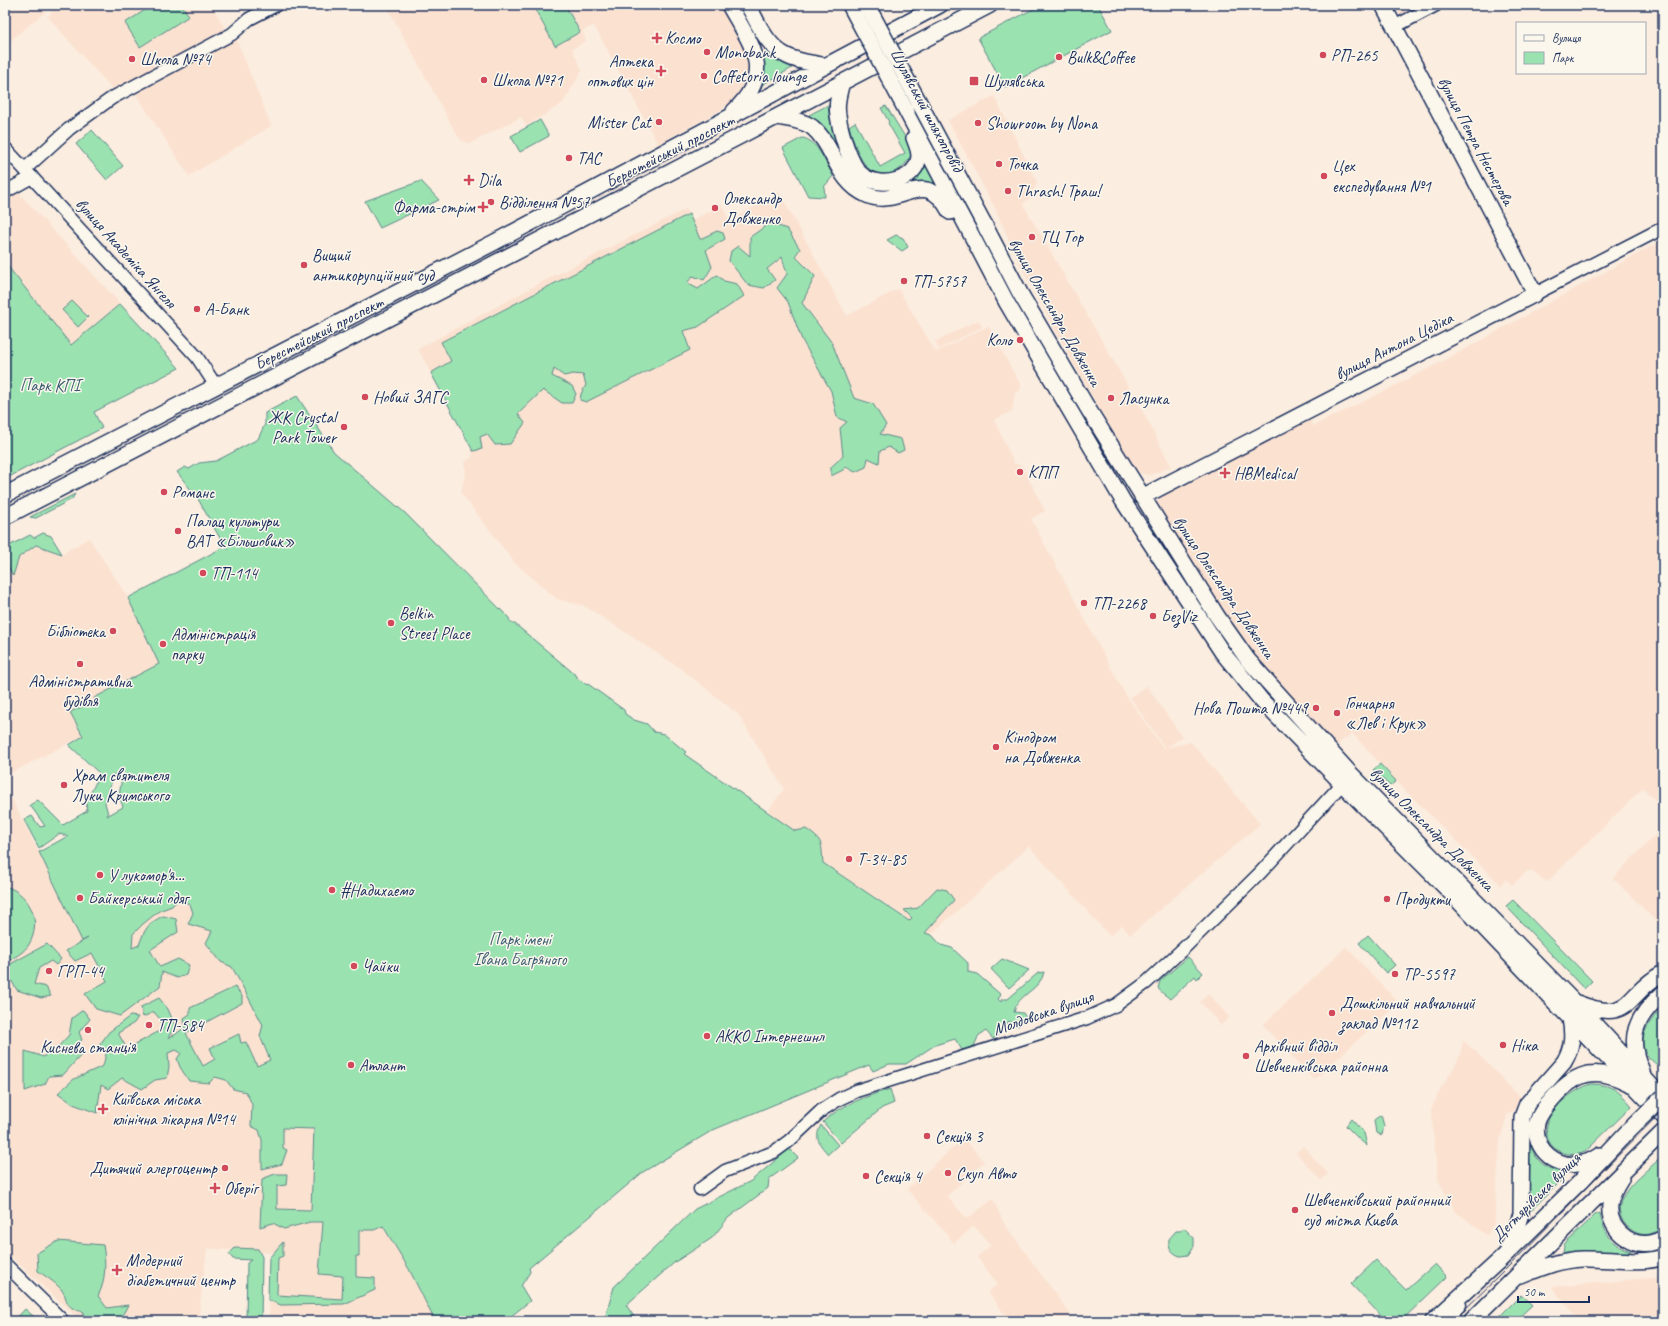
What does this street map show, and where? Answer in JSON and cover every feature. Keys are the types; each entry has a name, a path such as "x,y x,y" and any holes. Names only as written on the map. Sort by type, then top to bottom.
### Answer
{"main road":[{"path":"725,120 744,102 753,88 757,73 757,62 754,49 729,5"},
{"path":"748,5 767,39 776,49 787,57 826,66"},
{"name":"Шулявський шляхопровід","path":"850,5 971,232"},
{"name":"Шулявський шляхопровід","path":"867,5 918,104 983,222"},
{"name":"Берестейський проспект","path":"5,494 500,239 940,5"},
{"name":"Берестейський проспект","path":"5,517 990,5"},
{"name":"вулиця Петра Нестерова","path":"1383,5 1535,294"},
{"path":"842,82 839,92 838,115 844,138 856,169 862,176 880,183 890,182 911,172 917,164 919,154 907,112"},
{"path":"777,116 798,121 810,126 825,143 841,174 858,190 868,196 881,198 925,189 934,192 945,202 979,265 1007,303"},
{"name":"вулиця Олександра Довженка","path":"983,222 1021,295 1142,497 1217,616 1248,660 1372,796 1574,1002 1642,1084 1663,1116"},
{"name":"вулиця Олександра Довженка","path":"971,232 1007,303 1123,501 1222,652 1262,701 1342,784 1449,891 1570,1018 1642,1084 1663,1097"},
{"name":"вулиця Антона Цедіка","path":"1142,497 1535,294"},
{"path":"1574,1002 1602,1011 1620,1008 1631,1001 1653,980 1663,973"},
{"path":"1612,1147 1584,1163 1569,1165 1561,1163 1554,1160 1542,1148 1537,1137 1537,1122 1545,1107 1566,1084 1584,1075 1608,1075 1642,1084 1635,1054 1634,1034 1636,1026 1644,1014 1663,993"},
{"path":"1501,1260 1514,1235 1521,1215 1522,1117 1527,1104 1561,1065 1568,1054 1573,1035 1570,1018"},
{"name":"Дегтярівська вулиця","path":"1433,1321 1501,1260 1663,1097"},
{"path":"1472,1320 1663,1132"},
{"path":"1631,1163 1612,1196 1610,1209 1613,1223 1622,1235 1634,1242 1651,1243 1663,1238"},
{"path":"1512,1280 1549,1264 1560,1261 1583,1259 1651,1260 1663,1256"}],"street":[{"path":"5,192 29,173 69,129 112,98 232,34 249,19 276,5"},
{"path":"1394,27 1436,5"},
{"name":"вулиця Академіка Янгеля","path":"5,148 197,357 216,386"},
{"name":"вулиця Антона Цедіка","path":"1535,294 1663,228"},
{"name":"Молдовська вулиця","path":"700,1189 724,1171 774,1152 789,1141 822,1110 839,1099 856,1091 1087,1018 1116,1004 1146,983 1218,916 1273,860 1342,784"},
{"path":"5,1264 63,1321"},
{"path":"1445,1321 1479,1287 1487,1272"}],"shaded area":[{"path":"5,5 43,5 46,11 5,45"},
{"name":"Школа №74","path":"48,5 212,5 227,33 115,92 48,17 52,12"},
{"path":"386,5 517,5 520,11 532,5 720,5 749,59 750,69 746,86 733,101 719,111 658,144 594,25 582,31 586,41 572,49 582,70 563,103 526,126 521,117 469,144 461,140 456,133"},
{"path":"1395,5 1421,5 1400,15"},
{"path":"236,38 271,126 189,176 136,94"},
{"path":"994,96 1037,182 1031,197 1023,204 1144,414 1171,466 1151,475 1141,473 1134,468 1077,370 1019,263 996,210 948,120"},
{"name":"Парк КПІ","path":"5,178 179,368 5,459"},
{"path":"779,192 847,316 898,289 936,352 988,326 1021,386 1020,390 1015,393 1012,411 994,420 1014,463 1022,466 1045,511 1031,519 1125,694 1164,749 1165,748 1130,697 1147,686 1182,737 1166,748 1191,742 1260,824 1130,935 1122,925 1110,936 1029,846 927,938 902,915 804,850 809,842 768,811 784,789 738,714 683,670 585,606 557,599 515,563 461,493 466,472 465,462 472,457 473,451 418,349 544,281 686,209 693,220 722,205 730,221"},
{"path":"1663,240 1663,808 1643,788 1547,882 1531,871 1527,871 1512,885 1506,879 1501,885 1401,786 1352,733 1334,747 1237,640 1159,510 1157,504 1160,495 1308,417 1313,426 1381,393 1449,358"},
{"path":"978,320 982,327 939,349 935,342"},
{"path":"89,538 128,598 160,664 94,698 107,723 5,776 5,570 9,568 13,575 19,557 36,545 62,554"},
{"name":"Київська міська клінічна лікарня №14","path":"5,786 42,858 196,880 344,1161 409,1269 435,1321 269,1321 271,1253 207,1248 198,1321 81,1321 5,1251"},
{"path":"1663,827 1663,928 1613,878"},
{"name":"Дошкільний навчальний заклад №112","path":"1346,947 1395,999 1395,1006 1314,1080 1263,1025"},
{"path":"1208,994 1229,1017 1221,1025 1200,1002"},
{"path":"1463,1041 1474,1050 1525,1102 1507,1115 1500,1140 1494,1224 1487,1235 1455,1211 1438,1179 1431,1110 1441,1088 1456,1064 1461,1052"},
{"path":"964,1138 984,1162 947,1196 967,1219 993,1199 1003,1222 1075,1321 1010,1321 988,1292 998,1284 977,1257 991,1245 974,1226 954,1243 907,1189"},
{"path":"1303,1146 1328,1174 1321,1180 1296,1153"},
{"path":"1663,1277 1663,1321 1580,1321 1552,1287"}],"green space":[{"path":"153,5 182,5 189,16 140,47 125,23"},
{"path":"547,5 565,5 580,32 555,46 536,11"},
{"path":"1041,5 1098,5 1112,30 1005,87 978,38"},
{"path":"767,52 792,68 762,85 764,69 762,55"},
{"path":"828,105 839,150 846,165 855,177 866,187 880,191 895,189 910,181 917,175 926,162 930,162 945,189 926,183 921,183 894,192 878,192 867,189 851,174 828,134 809,115"},
{"path":"886,106 913,150 910,158 902,167 892,173 882,175 874,173 862,161 854,143 849,126 855,122 880,167 905,153 881,108"},
{"path":"540,120 549,136 520,152 511,136"},
{"path":"92,130 123,166 107,180 76,144"},
{"path":"802,138 807,139 817,147 833,176 824,187 825,197 808,196 783,148"},
{"path":"421,181 439,200 380,228 365,201"},
{"path":"689,214 700,239 717,231 723,233 725,239 706,250 712,267 704,280 693,276 687,283 698,289 717,275 724,281 737,284 744,296 698,327 683,331 690,350 586,402 580,400 581,394 586,385 583,375 573,374 564,376 554,369 552,376 572,386 576,394 572,403 562,403 543,390 518,414 525,423 510,444 495,445 487,434 480,437 482,449 473,451 431,373 451,361 441,342"},
{"path":"770,223 787,229 800,249 795,256 815,276 802,303 832,343 854,398 873,404 886,425 880,434 901,439 904,450 898,453 889,447 880,451 879,463 868,458 866,467 855,472 846,467 831,476 831,467 843,456 840,428 847,422 837,417 831,391 802,340 788,302 777,288 787,274 782,257 767,269 775,280 764,288 748,285 729,261 731,251 738,246 750,256 750,237"},
{"path":"896,235 903,238 908,247 902,251 887,240"},
{"name":"Парк КПІ","path":"5,263 71,345 120,304 179,368 94,412 102,428 5,479"},
{"path":"72,301 88,317 78,327 62,310"},
{"name":"Парк імені Івана Багряного","path":"297,396 334,452 405,513 509,618 510,622 515,624 577,676 577,678 587,685 588,684 624,710 625,714 634,720 647,724 654,732 664,734 686,752 684,754 795,831 806,829 812,833 819,840 823,863 909,921 912,918 904,910 918,908 937,888 947,890 954,900 925,933 932,935 941,945 952,948 968,963 968,972 977,974 1001,995 998,999 1001,1002 1002,999 1008,999 1038,973 1044,972 1038,983 1016,1006 1014,1012 1023,1013 1027,1019 1018,1026 1009,1021 1004,1030 993,1039 986,1031 979,1035 974,1046 962,1050 955,1039 935,1045 906,1064 889,1064 873,1071 869,1065 713,1130 643,1172 529,1268 530,1272 521,1286 530,1301 505,1321 435,1321 409,1269 383,1226 374,1230 359,1230 359,1256 356,1256 356,1277 375,1278 375,1290 344,1304 281,1305 268,1300 269,1258 283,1242 283,1256 278,1258 277,1295 342,1299 343,1276 319,1274 323,1222 310,1222 284,1229 273,1223 260,1227 262,1179 275,1174 287,1174 286,1185 277,1186 277,1209 311,1210 314,1129 283,1128 283,1148 287,1150 282,1164 262,1169 262,1140 259,1130 251,1126 252,1104 246,1092 233,1089 226,1080 215,1077 209,1083 189,1081 177,1059 181,1053 176,1050 168,1053 169,1067 167,1078 155,1080 142,1089 122,1078 108,1089 101,1085 97,1113 73,1104 58,1093 74,1079 103,1066 107,1050 98,1047 109,1032 130,1016 138,1017 134,1023 118,1033 127,1049 163,1029 160,1019 154,1012 143,1017 141,1007 159,998 168,1009 175,1026 168,1038 185,1027 184,1018 190,1014 190,1008 235,987 242,996 242,1003 186,1033 203,1066 215,1059 210,1048 239,1034 241,1043 246,1042 257,1066 270,1060 260,1036 263,1025 232,967 221,962 206,943 212,931 188,924 193,913 190,904 178,900 172,906 159,911 133,934 132,948 139,945 145,931 153,922 163,916 176,919 178,932 150,950 160,967 178,959 189,965 186,975 177,978 162,972 160,986 120,1016 96,1009 85,994 107,981 92,953 75,961 66,951 88,938 82,941 39,852 68,836 59,834 39,848 24,820 32,816 40,827 45,826 30,805 38,800 63,825 87,811 86,802 100,774 69,745 83,736 70,712 95,701 94,698 159,664 128,598 222,548 229,549 221,540 198,499 177,472 185,467 189,469 199,463 216,461 258,439 265,424 265,413","holes":["114,774 122,777 119,796 123,807 107,816 108,814 105,803"]},
{"path":"75,494 72,499 36,518 30,517"},
{"path":"43,533 51,536 62,554 36,545 19,557 13,576 9,568 5,570 5,548 30,535 34,538"},
{"path":"1380,764 1396,781 1390,786 1373,770"},
{"path":"5,886 14,890 28,902 32,910 34,928 32,937 26,949 5,963"},
{"path":"1513,900 1592,981 1584,989 1506,906"},
{"path":"1368,935 1395,965 1386,973 1359,943"},
{"path":"47,944 61,959 56,965 51,961 39,968 34,984 46,987 51,996 41,998 17,990 11,980 5,983 5,967"},
{"path":"1188,957 1203,973 1197,979 1195,976 1170,999 1158,988 1160,981"},
{"path":"1002,959 1029,970 1009,988 991,969"},
{"path":"1663,1006 1663,1070 1647,1055 1643,1042 1646,1029"},
{"path":"83,1010 90,1019 79,1032 82,1040 75,1046 83,1053 63,1075 49,1076 45,1084 25,1091 25,1051 44,1057 48,1049 55,1050 69,1035 72,1018"},
{"path":"1591,1084 1604,1085 1614,1089 1619,1092 1632,1106 1585,1152 1571,1154 1557,1150 1548,1140 1546,1133 1549,1118 1558,1105 1571,1094"},
{"path":"890,1089 894,1103 882,1108 841,1143 823,1122 838,1110 846,1106 863,1098"},
{"path":"1381,1115 1384,1126 1382,1135 1376,1133 1374,1120"},
{"path":"1351,1119 1364,1133 1367,1146 1346,1126"},
{"path":"821,1125 838,1145 828,1154 818,1141 818,1134"},
{"path":"1527,1142 1529,1142 1535,1155 1542,1163 1551,1169 1565,1173 1563,1179 1529,1212 1527,1212 1529,1195"},
{"path":"789,1149 798,1158 769,1179 768,1188 728,1218 712,1238 675,1262 626,1305 637,1321 608,1321 605,1318 614,1287 695,1209 751,1181"},
{"path":"1663,1156 1663,1226 1650,1234 1637,1233 1631,1230 1622,1220 1619,1207 1621,1201 1624,1194 1634,1182"},
{"path":"1600,1213 1606,1232 1619,1245 1631,1251 1630,1253 1563,1254 1566,1243 1595,1215"},
{"path":"1184,1228 1194,1238 1194,1246 1188,1255 1180,1256 1174,1253 1171,1249 1169,1239 1176,1231 1180,1231"},
{"path":"58,1241 103,1245 105,1271 103,1284 98,1296 107,1308 128,1305 119,1321 83,1321 84,1312 69,1306 61,1289 38,1271 37,1253"},
{"path":"235,1248 258,1249 262,1257 261,1321 246,1321 247,1263 251,1260 233,1259 229,1254"},
{"path":"1376,1260 1406,1290 1435,1264 1447,1277 1401,1321 1386,1321 1351,1284"},
{"path":"1521,1295 1532,1305 1515,1321 1495,1321"},
{"path":"25,1309 39,1321 14,1321"}],"tram line":[{"path":"1453,1321 1663,1110"},
{"path":"1605,1178 1663,1120"}],"place":[{"name":"Космо","path":"657,38"},
{"name":"Monobank","path":"707,52"},
{"name":"РП-265","path":"1323,55"},
{"name":"Bulk&Coffee","path":"1059,57"},
{"name":"Школа №74","path":"132,59"},
{"name":"Аптека оптових цін","path":"661,71"},
{"name":"Coffetoria lounge","path":"704,76"},
{"name":"Школа №71","path":"484,80"},
{"name":"Шулявська","path":"974,81"},
{"name":"Mister Cat","path":"659,122"},
{"name":"Showroom by Nona","path":"978,123"},
{"name":"ТАС","path":"569,158"},
{"name":"Точка","path":"999,164"},
{"name":"Цех експедування №1","path":"1324,176"},
{"name":"Dila","path":"469,180"},
{"name":"Thrash! Траш!","path":"1008,191"},
{"name":"Відділення №57","path":"491,202"},
{"name":"Фарма-стрім","path":"483,207"},
{"name":"Олександр Довженко","path":"715,208"},
{"name":"ТЦ Тор","path":"1032,237"},
{"name":"Вищий антикорупційний суд","path":"304,265"},
{"name":"ТП-5757","path":"904,281"},
{"name":"А-Банк","path":"197,309"},
{"name":"Коло","path":"1020,340"},
{"name":"Новий ЗАГС","path":"365,397"},
{"name":"Ласунка","path":"1111,398"},
{"name":"ЖК Crystal Park Tower","path":"344,427"},
{"name":"КПП","path":"1020,472"},
{"name":"HBMedical","path":"1225,473"},
{"name":"Романс","path":"164,492"},
{"name":"Палац культури ВАТ «Більшовик»","path":"178,531"},
{"name":"ТП-114","path":"203,573"},
{"name":"ТП-2268","path":"1084,603"},
{"name":"БезViz","path":"1153,616"},
{"name":"Belkin Street Place","path":"391,623"},
{"name":"Бібліотека","path":"113,631"},
{"name":"Адміністрація парку","path":"163,644"},
{"name":"Адміністративна будівля","path":"80,664"},
{"name":"Нова Пошта №449","path":"1316,708"},
{"name":"Гончарня «Лев і Крук»","path":"1337,713"},
{"name":"Кінодром на Довженка","path":"996,747"},
{"name":"Храм святителя Луки Кримського","path":"64,785"},
{"name":"Т-34-85","path":"849,859"},
{"name":"У лукомор'я...","path":"100,875"},
{"name":"#Надихаемо","path":"332,890"},
{"name":"Байкерський одяг","path":"80,898"},
{"name":"Продукти","path":"1387,899"},
{"name":"Чайки","path":"354,966"},
{"name":"ГРП-44","path":"49,971"},
{"name":"ТР-5597","path":"1395,974"},
{"name":"Дошкільний навчальний заклад №112","path":"1332,1013"},
{"name":"ТП-584","path":"149,1025"},
{"name":"Киснева станція","path":"88,1030"},
{"name":"АККО Інтернешнл","path":"707,1036"},
{"name":"Ніка","path":"1503,1045"},
{"name":"Архівний відділ Шевченківська районна","path":"1246,1056"},
{"name":"Атлант","path":"351,1065"},
{"name":"Київська міська клінічна лікарня №14","path":"103,1109"},
{"name":"Секція 3","path":"927,1136"},
{"name":"Дитячий алергоцентр","path":"225,1168"},
{"name":"Скуп Авто","path":"948,1173"},
{"name":"Секція 4","path":"866,1176"},
{"name":"Оберіг","path":"215,1188"},
{"name":"Шевченківський районний суд міста Києва","path":"1295,1210"},
{"name":"Модерний діабетичний центр","path":"117,1270"}]}
